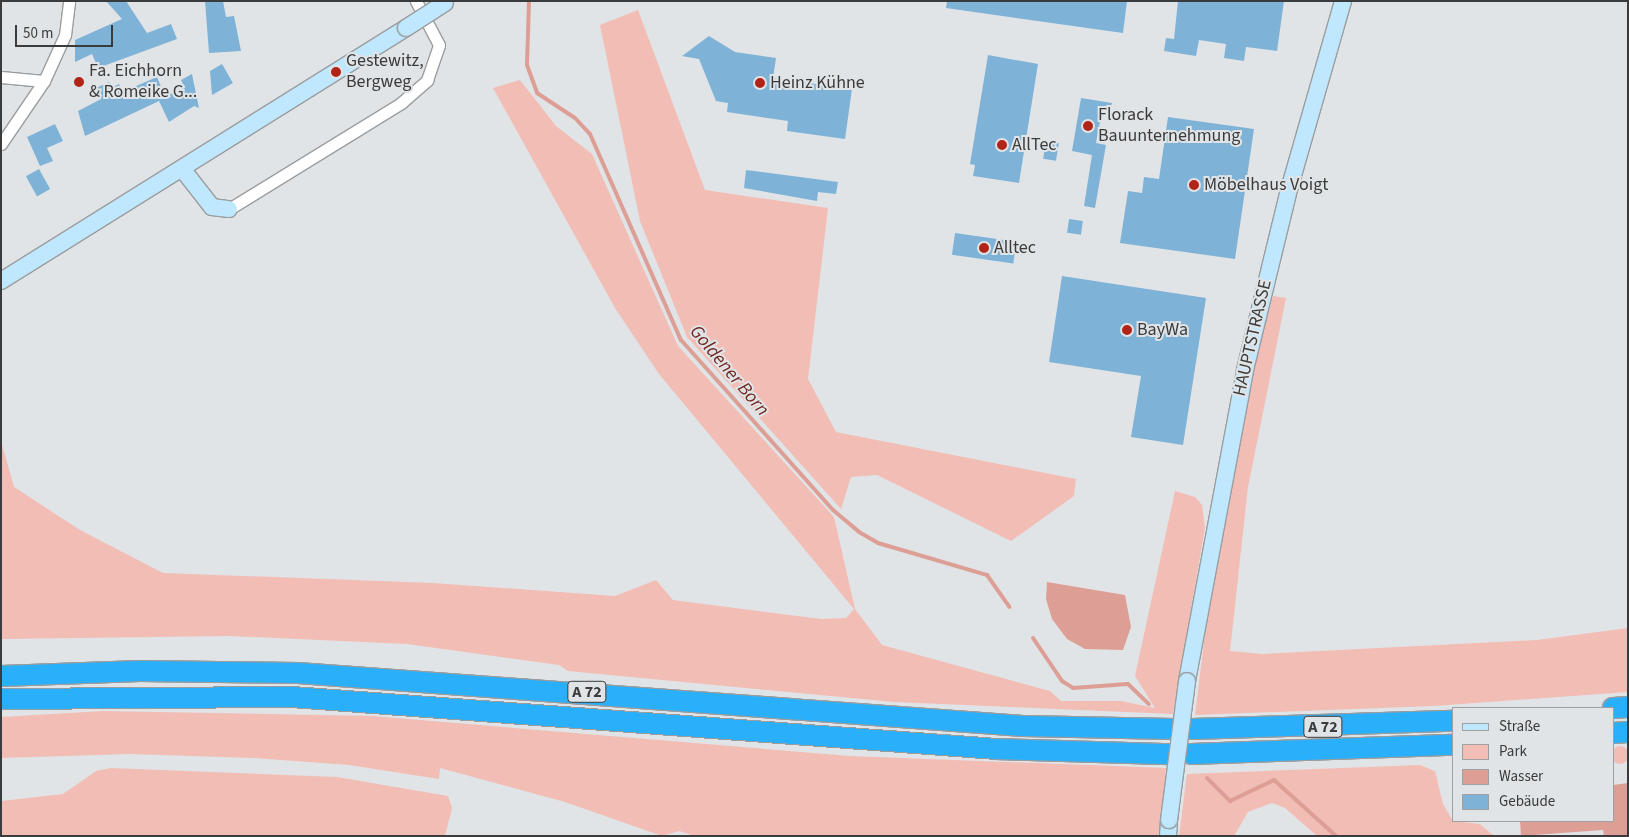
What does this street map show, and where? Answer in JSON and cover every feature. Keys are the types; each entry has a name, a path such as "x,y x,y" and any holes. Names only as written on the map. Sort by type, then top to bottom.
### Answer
{"highway":[{"name":"A 72","path":"1,676 197,670 307,673 1013,725 1183,729 1452,721"},
{"name":"A 72","path":"1,699 292,697 997,749 1170,754"},
{"path":"1614,708 1628,707"},
{"path":"1614,733 1628,732"},
{"name":"A 72","path":"1191,754 1452,745"}],"street":[{"path":"1,144 44,81 65,35 68,1"},
{"path":"183,170 212,207 229,209 416,92 435,67 440,46 416,1"},
{"name":"HAUPTSTRASSE","path":"1169,828 1187,681 1245,370 1290,186 1344,1"},
{"path":"1,280 183,170 447,2"},
{"path":"1,77 44,81"}],"green space":[{"path":"638,10 705,190 828,208 808,379 836,432 1076,479 1074,496 1011,541 877,475 851,477 841,509 687,337 640,221 600,25"},
{"path":"520,80 556,126 592,154 678,346 834,517 855,609 882,645 1050,691 1061,701 1121,701 1155,708 1135,676 1175,491 1195,497 1202,505 1205,528 1173,714 894,702 568,671 559,665 407,644 229,636 1,639 1,441 14,487 80,530 163,573 433,583 615,596 656,580 673,600 821,619 846,618 854,609 659,374 615,308 493,88"},
{"path":"1273,296 1286,298 1248,487 1230,651 1262,654 1537,640 1628,628 1628,692 1434,706 1195,715 1211,585 1256,356"},
{"path":"103,711 372,716 850,756 1166,768 1160,836 695,836 679,831 662,836 565,802 440,768 439,779 349,765 253,758 130,754 1,758 1,717"},
{"path":"1617,747 1623,747 1628,752 1628,758 1623,763 1620,764 1614,761 1614,749"},
{"path":"1420,765 1435,771 1443,804 1452,822 1480,824 1494,836 1317,836 1285,808 1272,803 1248,812 1234,836 1179,836 1187,774"},
{"path":"111,768 337,777 448,796 452,808 445,836 1,836 1,801 63,794 96,771"}],"water":[{"path":"1047,582 1125,595 1131,627 1123,650 1085,649 1067,639 1052,619 1046,599"},
{"path":"1628,783 1628,836 1604,836 1603,830 1521,836 1520,822 1614,822 1614,785"}],"building":[{"path":"106,1 126,1 147,33 171,24 177,39 98,68 92,54 75,62 75,40 122,19"},
{"path":"205,1 223,1 226,17 234,16 241,51 209,53"},
{"path":"947,1 1127,1 1123,33 946,8"},
{"path":"1178,1 1284,1 1277,51 1246,47 1244,61 1224,58 1226,44 1199,40 1196,56 1164,51 1166,38 1174,39"},
{"name":"Heinz Kühne","path":"709,36 735,52 776,58 773,78 852,89 845,139 787,131 788,121 727,112 728,103 716,101 699,59 682,56"},
{"path":"988,55 1038,64 1019,183 973,176 975,165 970,164"},
{"path":"222,64 233,83 212,95 210,71"},
{"path":"192,74 199,108 194,106 169,122 159,101 85,136 78,111 101,99 96,88 109,82 111,88 119,84 122,92 157,77 165,96 185,88 181,80"},
{"path":"1081,98 1112,103 1110,113 1102,111 1096,143 1106,145 1095,208 1084,206 1092,155 1072,151"},
{"name":"Möbelhaus Voigt","path":"1168,117 1254,129 1235,259 1120,243 1128,191 1142,193 1144,177 1159,179"},
{"path":"55,124 63,141 47,148 53,161 40,166 27,137"},
{"path":"1046,141 1059,143 1056,161 1043,159"},
{"path":"39,169 50,189 37,196 26,176"},
{"path":"746,170 838,182 836,194 818,192 817,201 744,188"},
{"path":"1069,219 1083,221 1081,235 1067,233"},
{"name":"Alltec","path":"955,233 1016,242 1013,263 952,255"},
{"name":"BayWa","path":"1062,276 1206,298 1183,445 1131,437 1141,376 1049,362"}],"waterway":[{"name":"Goldener Born","path":"529,1 527,65 537,93 575,118 590,134 681,340 833,510 859,532 878,543 987,575 1009,607"},
{"name":"Goldener Born","path":"1033,638 1062,681 1073,688 1128,684 1149,704"},
{"name":"Goldener Born","path":"1207,778 1230,801 1274,780 1336,836"}],"place":[{"name":"Gestewitz, Bergweg","path":"336,72"},
{"name":"Fa. Eichhorn & Romeike G...","path":"79,82"},
{"name":"Heinz Kühne","path":"760,83"},
{"name":"Florack Bauunternehmung","path":"1088,126"},
{"name":"AllTec","path":"1002,145"},
{"name":"Möbelhaus Voigt","path":"1194,185"},
{"name":"Alltec","path":"984,248"},
{"name":"BayWa","path":"1127,330"}]}
